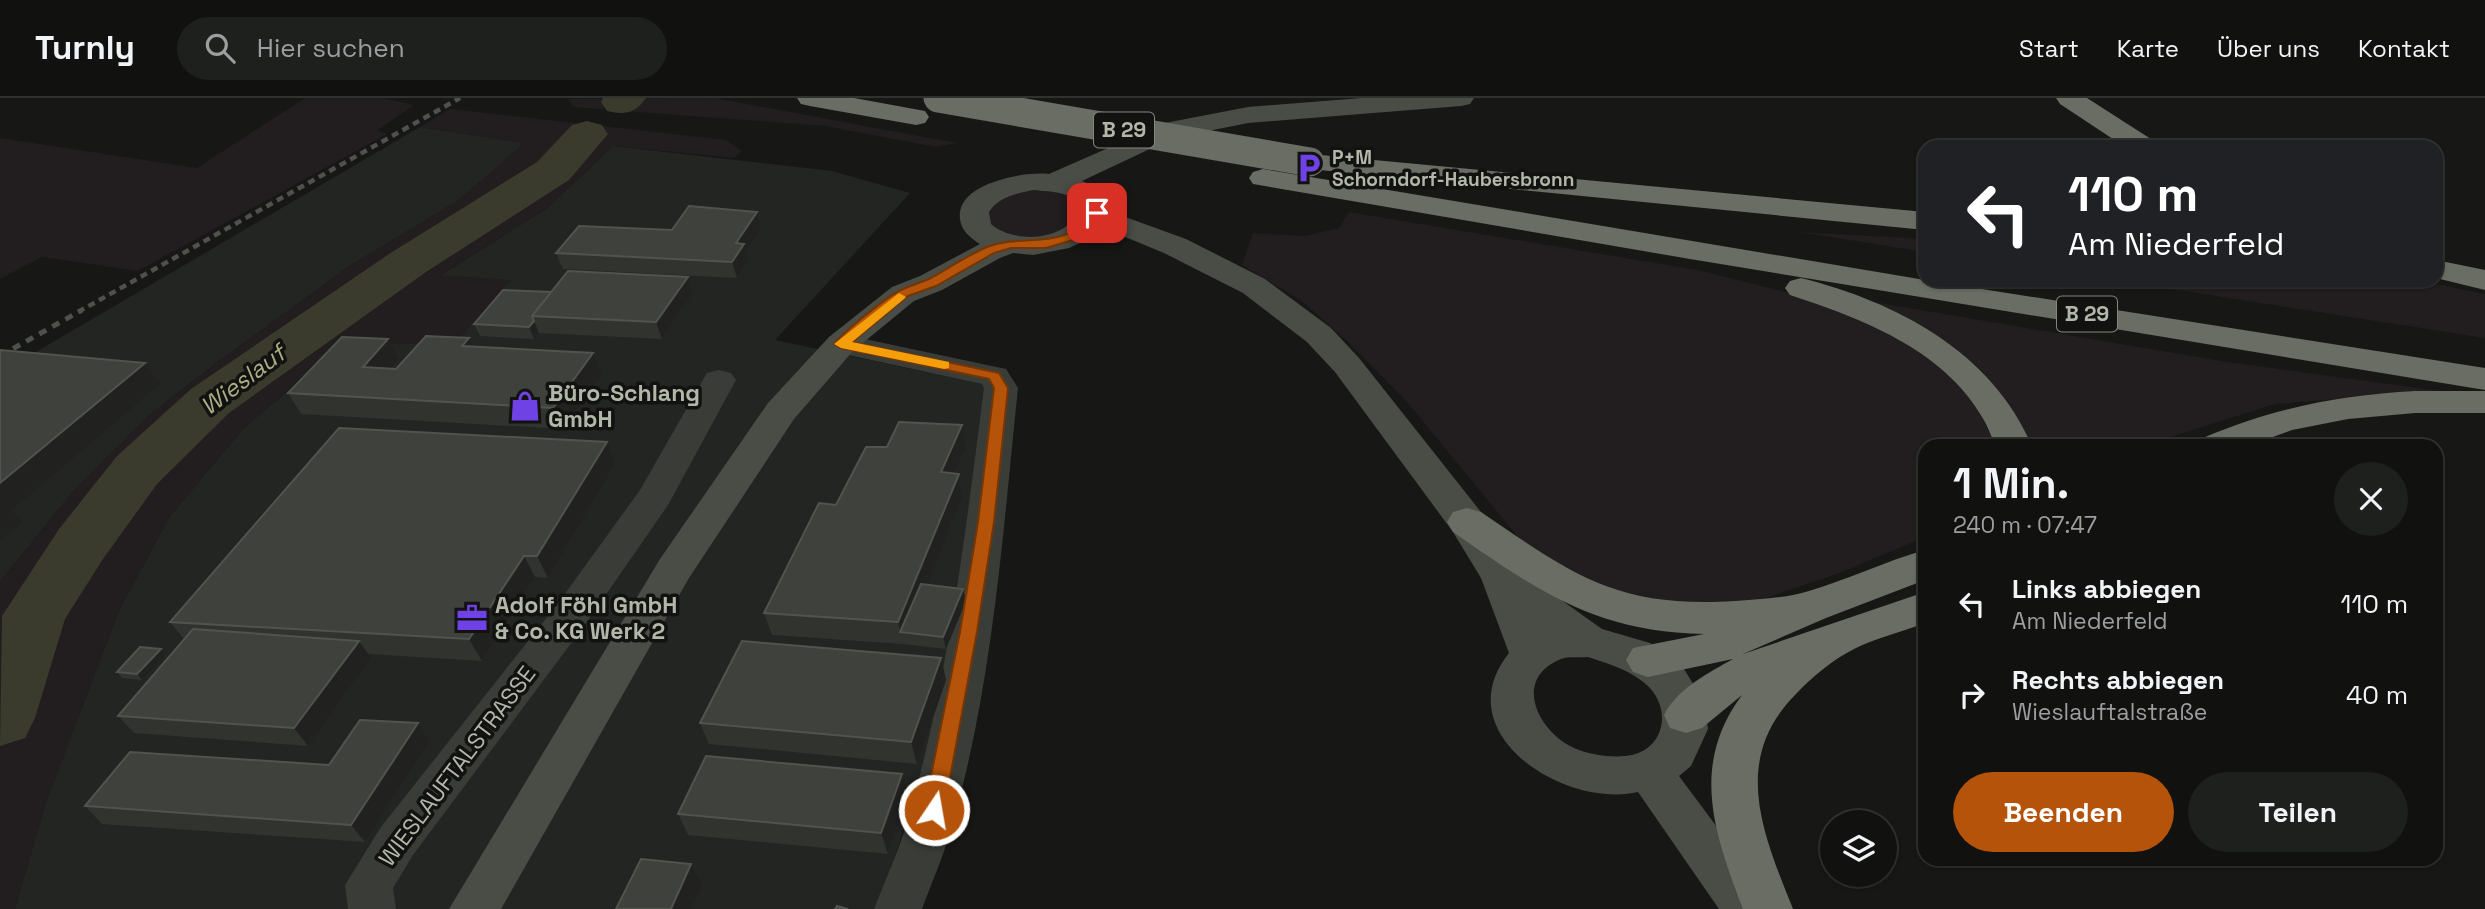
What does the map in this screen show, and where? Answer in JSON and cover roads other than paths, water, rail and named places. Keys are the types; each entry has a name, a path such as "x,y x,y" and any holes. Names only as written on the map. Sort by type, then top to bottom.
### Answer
{"highway":[{"name":"B 29","path":"810,98 1546,204 1918,263"},
{"name":"B 29","path":"938,98 1546,204 1690,250 2485,379"},
{"path":"2058,101 2095,140"},
{"path":"2058,101 2131,140"},
{"path":"1546,204 1918,221"},
{"path":"1690,250 1742,270 1843,300 1882,317 1926,343 1964,372 1988,397 2007,426 2012,439"},
{"path":"2443,271 2485,280"},
{"name":"B 29","path":"2070,287 2485,352"},
{"path":"2231,439 2249,430 2340,406 2438,401 2485,402"},
{"path":"1468,522 1551,579 1598,602 1654,617 1825,622"},
{"path":"1686,715 1722,686 1918,568"},
{"path":"1648,660 1716,649 1825,622 1918,608"},
{"path":"1768,909 1739,828 1733,784 1738,744 1754,711 1805,657 1825,622"}],"main road":[{"path":"1056,182 1165,131 1248,115 1461,98"},
{"path":"1063,241 1090,225 1093,204 1105,175 1136,154 1198,126"},
{"path":"1203,259 1158,254 1092,240 1027,246 1010,244 984,234 976,225 974,215 979,204 1000,189 1018,184 1056,182 1078,187 1117,224 1175,246 1203,259 1254,286 1319,335 1347,365 1468,522 1501,577 1531,656"},
{"path":"474,909 674,569 781,411 841,344 903,294 916,274 976,225"},
{"path":"903,294 932,283 989,251 1010,244"},
{"path":"1501,577 1588,641"},
{"path":"1588,641 1619,647 1648,660 1667,676 1680,695 1686,715 1685,732 1679,748 1666,761 1649,771 1623,777 1594,775 1566,766 1542,752 1524,733 1513,712 1511,691 1517,672 1531,656 1557,644 1588,641"},
{"path":"1649,771 1748,909"}],"street":[{"path":"841,344 994,376 1001,388 986,522 964,660 934,810 898,909"},
{"name":"WIESLAUFTALSTRASSE","path":"372,909 369,885 397,841 573,612 654,496 719,380"}],"waterway":[{"name":"Wieslauf","path":"621,102 626,98"},
{"name":"Wieslauf","path":"0,718 34,616 81,544 137,470 210,401 409,262 553,171 587,134"}],"railway":[{"path":"78,312 460,98"},
{"path":"0,356 82,310"}],"place":[{"name":"P+M Schorndorf-Haubersbronn","path":"1309,168"},
{"name":"Büro-Schlang GmbH","path":"525,406"},
{"name":"Adolf Föhl GmbH & Co. KG Werk 2","path":"472,618"}]}
